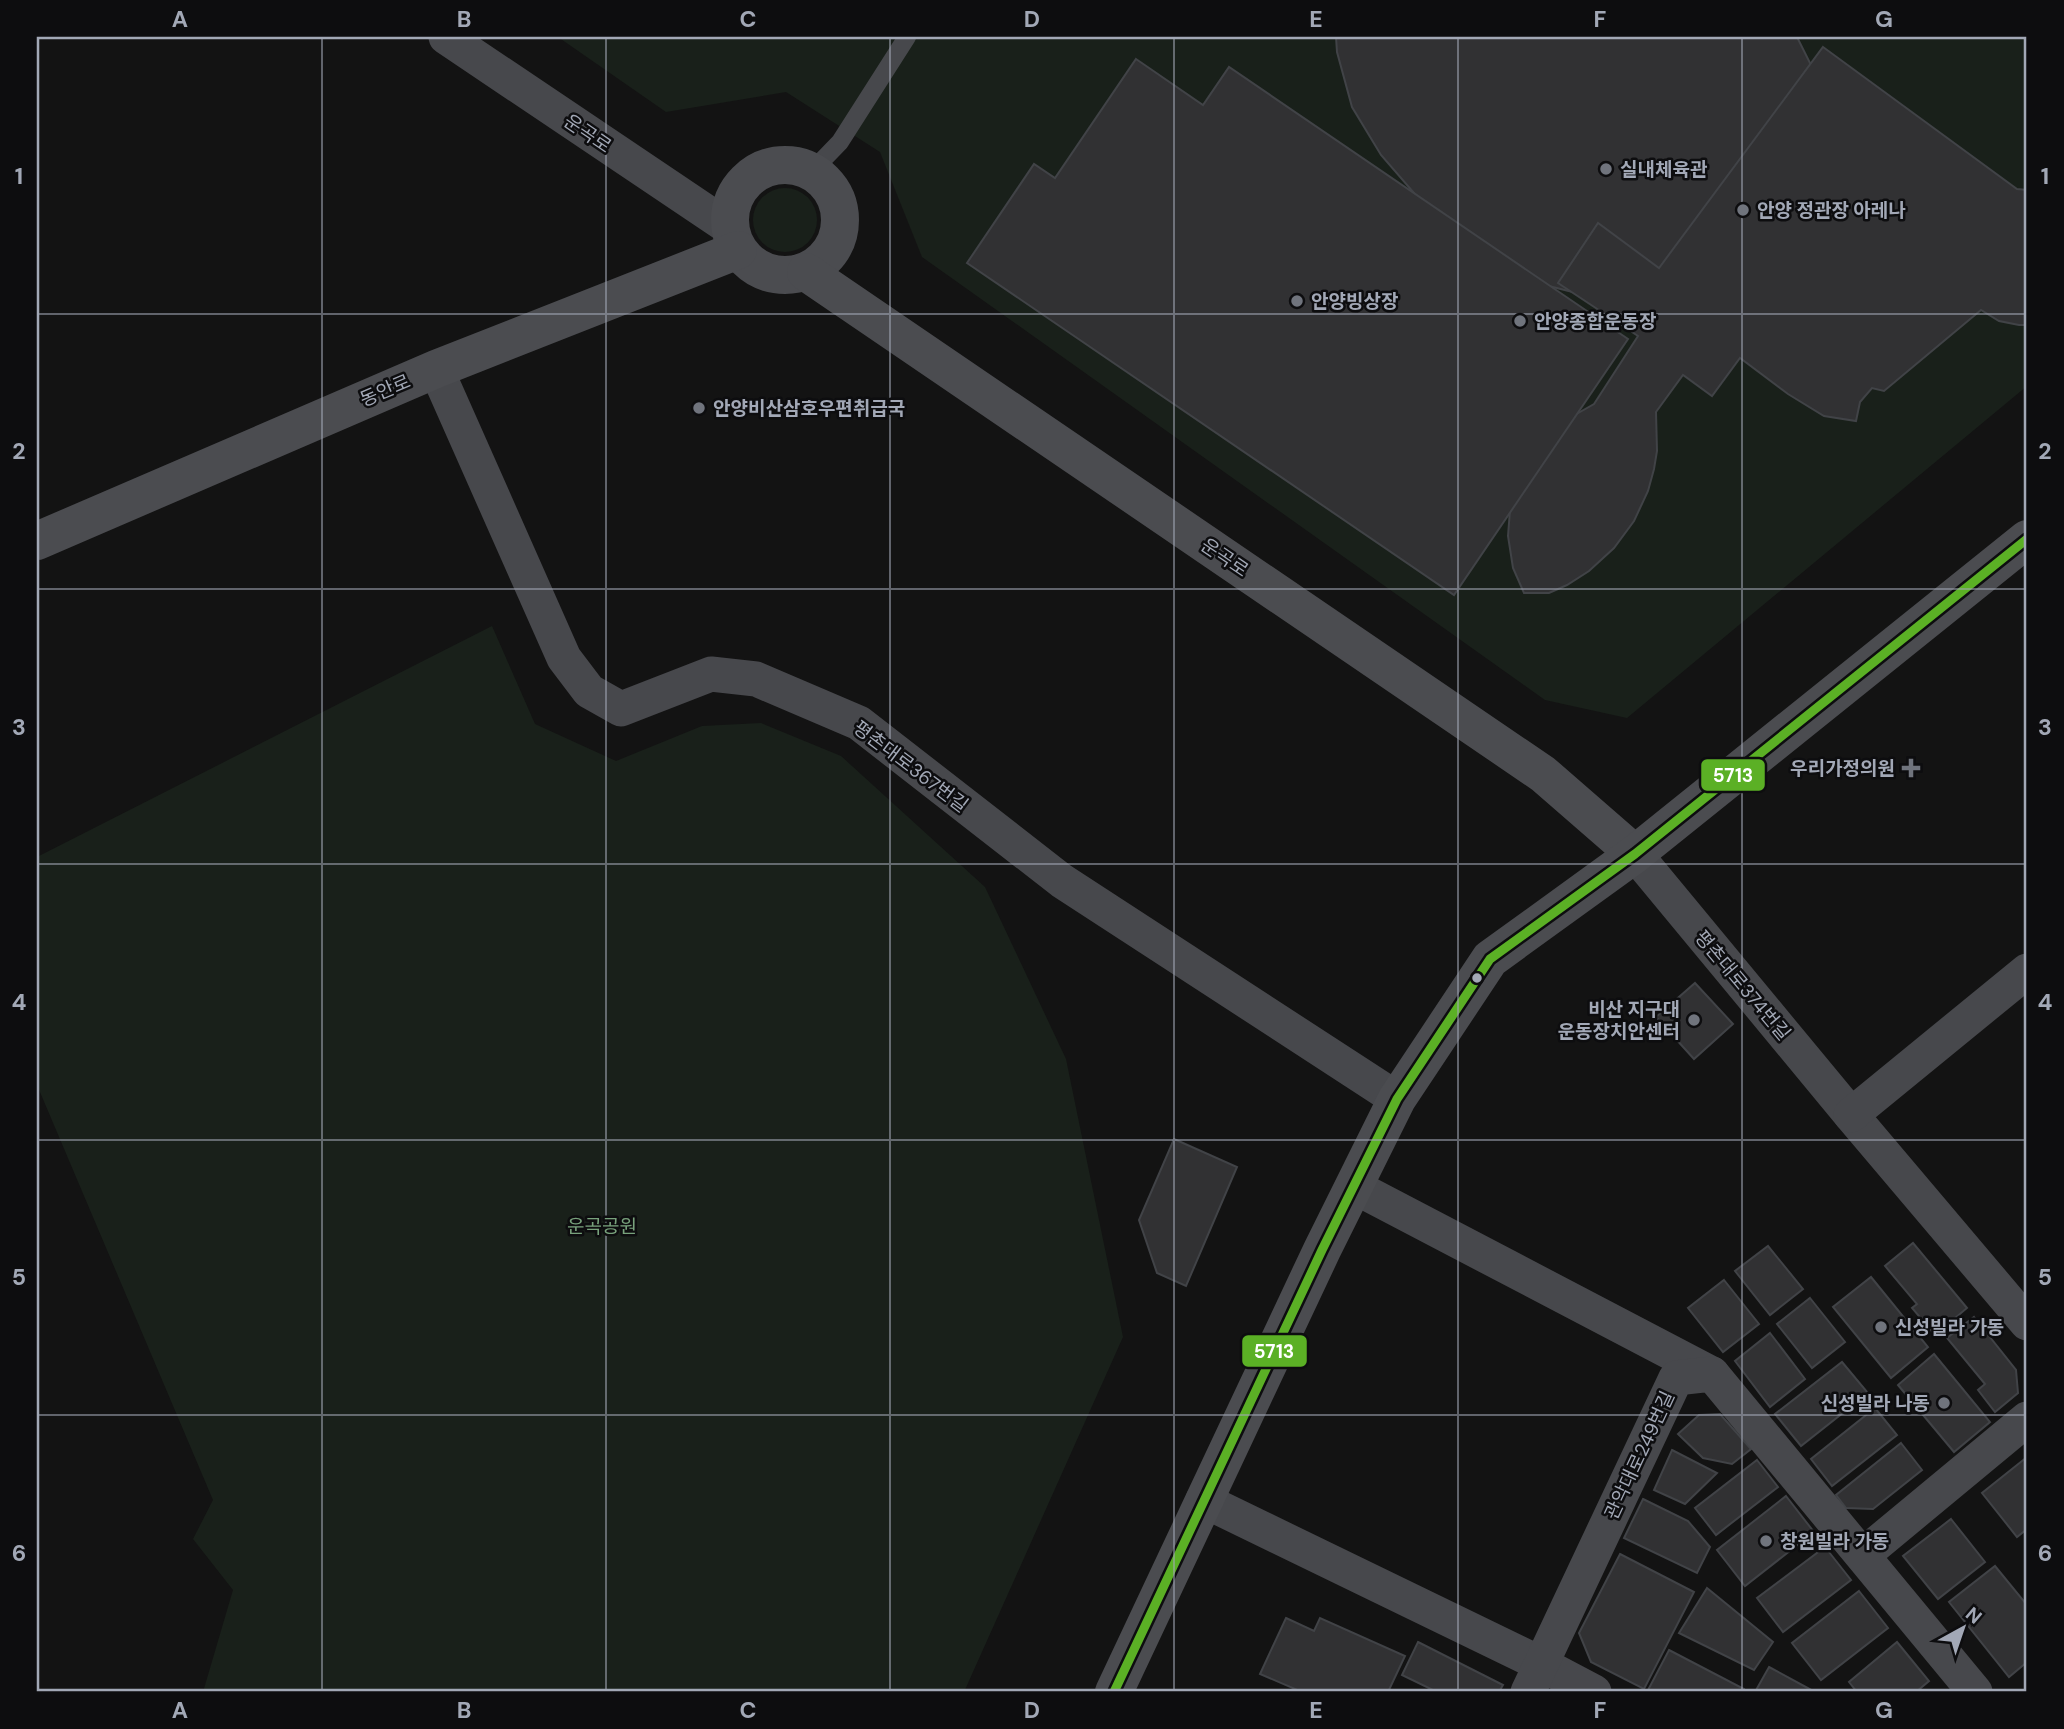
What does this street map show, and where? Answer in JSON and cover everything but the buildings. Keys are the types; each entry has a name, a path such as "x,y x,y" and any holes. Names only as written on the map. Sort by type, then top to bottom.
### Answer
{"street":[{"name":"운곡로","path":"446,37 734,239"},
{"path":"787,165 811,172 830,188 840,211 838,236 827,257 806,272 780,276 756,268 734,239 732,206 743,184 763,169 787,165"},
{"name":"동안로","path":"37,541 734,239"},
{"name":"운곡로","path":"806,272 1543,774 1635,855"},
{"name":"평촌대로367번길","path":"436,369 564,659 589,691 621,709 711,674 756,679 859,723 1062,881 1397,1099"},
{"path":"1114,1692 1203,1500 1397,1099 1490,960 1635,855 2027,539"},
{"name":"평촌대로374번길","path":"1635,855 2027,1323"},
{"path":"1851,1115 2027,971"},
{"path":"1353,1186 1712,1374 1975,1692"},
{"name":"관악대로249번길","path":"1534,1678 1676,1378 1712,1374"},
{"path":"1863,1555 2027,1419"},
{"path":"1203,1500 1534,1678 1594,1692"}],"lane":[{"path":"811,172 840,142 907,37"}],"green space":[{"name":"안양종합운동장","path":"558,37 2027,37 2027,386 1627,718 1545,700 922,257 880,152 786,92 666,112"},
{"path":"779,188 791,188 808,197 815,208 815,232 808,243 791,252 779,252 767,247 758,238 753,226 753,214 758,202 767,193"},
{"name":"운곡공원","path":"492,626 535,724 616,761 702,726 761,723 841,756 985,887 1066,1059 1123,1337 964,1692 203,1692 233,1590 193,1539 213,1500 37,1085 37,857"}],"transit line":[{"name":"5713","path":"1114,1692 1322,1250 1397,1099 1490,959 1635,854 2027,539"}],"place":[{"name":"실내체육관","path":"1606,169"},
{"name":"안양 정관장 아레나","path":"1743,210"},
{"name":"안양빙상장","path":"1297,301"},
{"name":"안양종합운동장","path":"1520,321"},
{"name":"안양비산삼호우편취급국","path":"699,408"},
{"name":"우리가정의원","path":"1911,768"},
{"name":"비산 지구대 운동장치안센터","path":"1694,1020"},
{"name":"신성빌라 가동","path":"1881,1327"},
{"name":"신성빌라 나동","path":"1944,1403"},
{"name":"창원빌라 가동","path":"1766,1541"}]}
